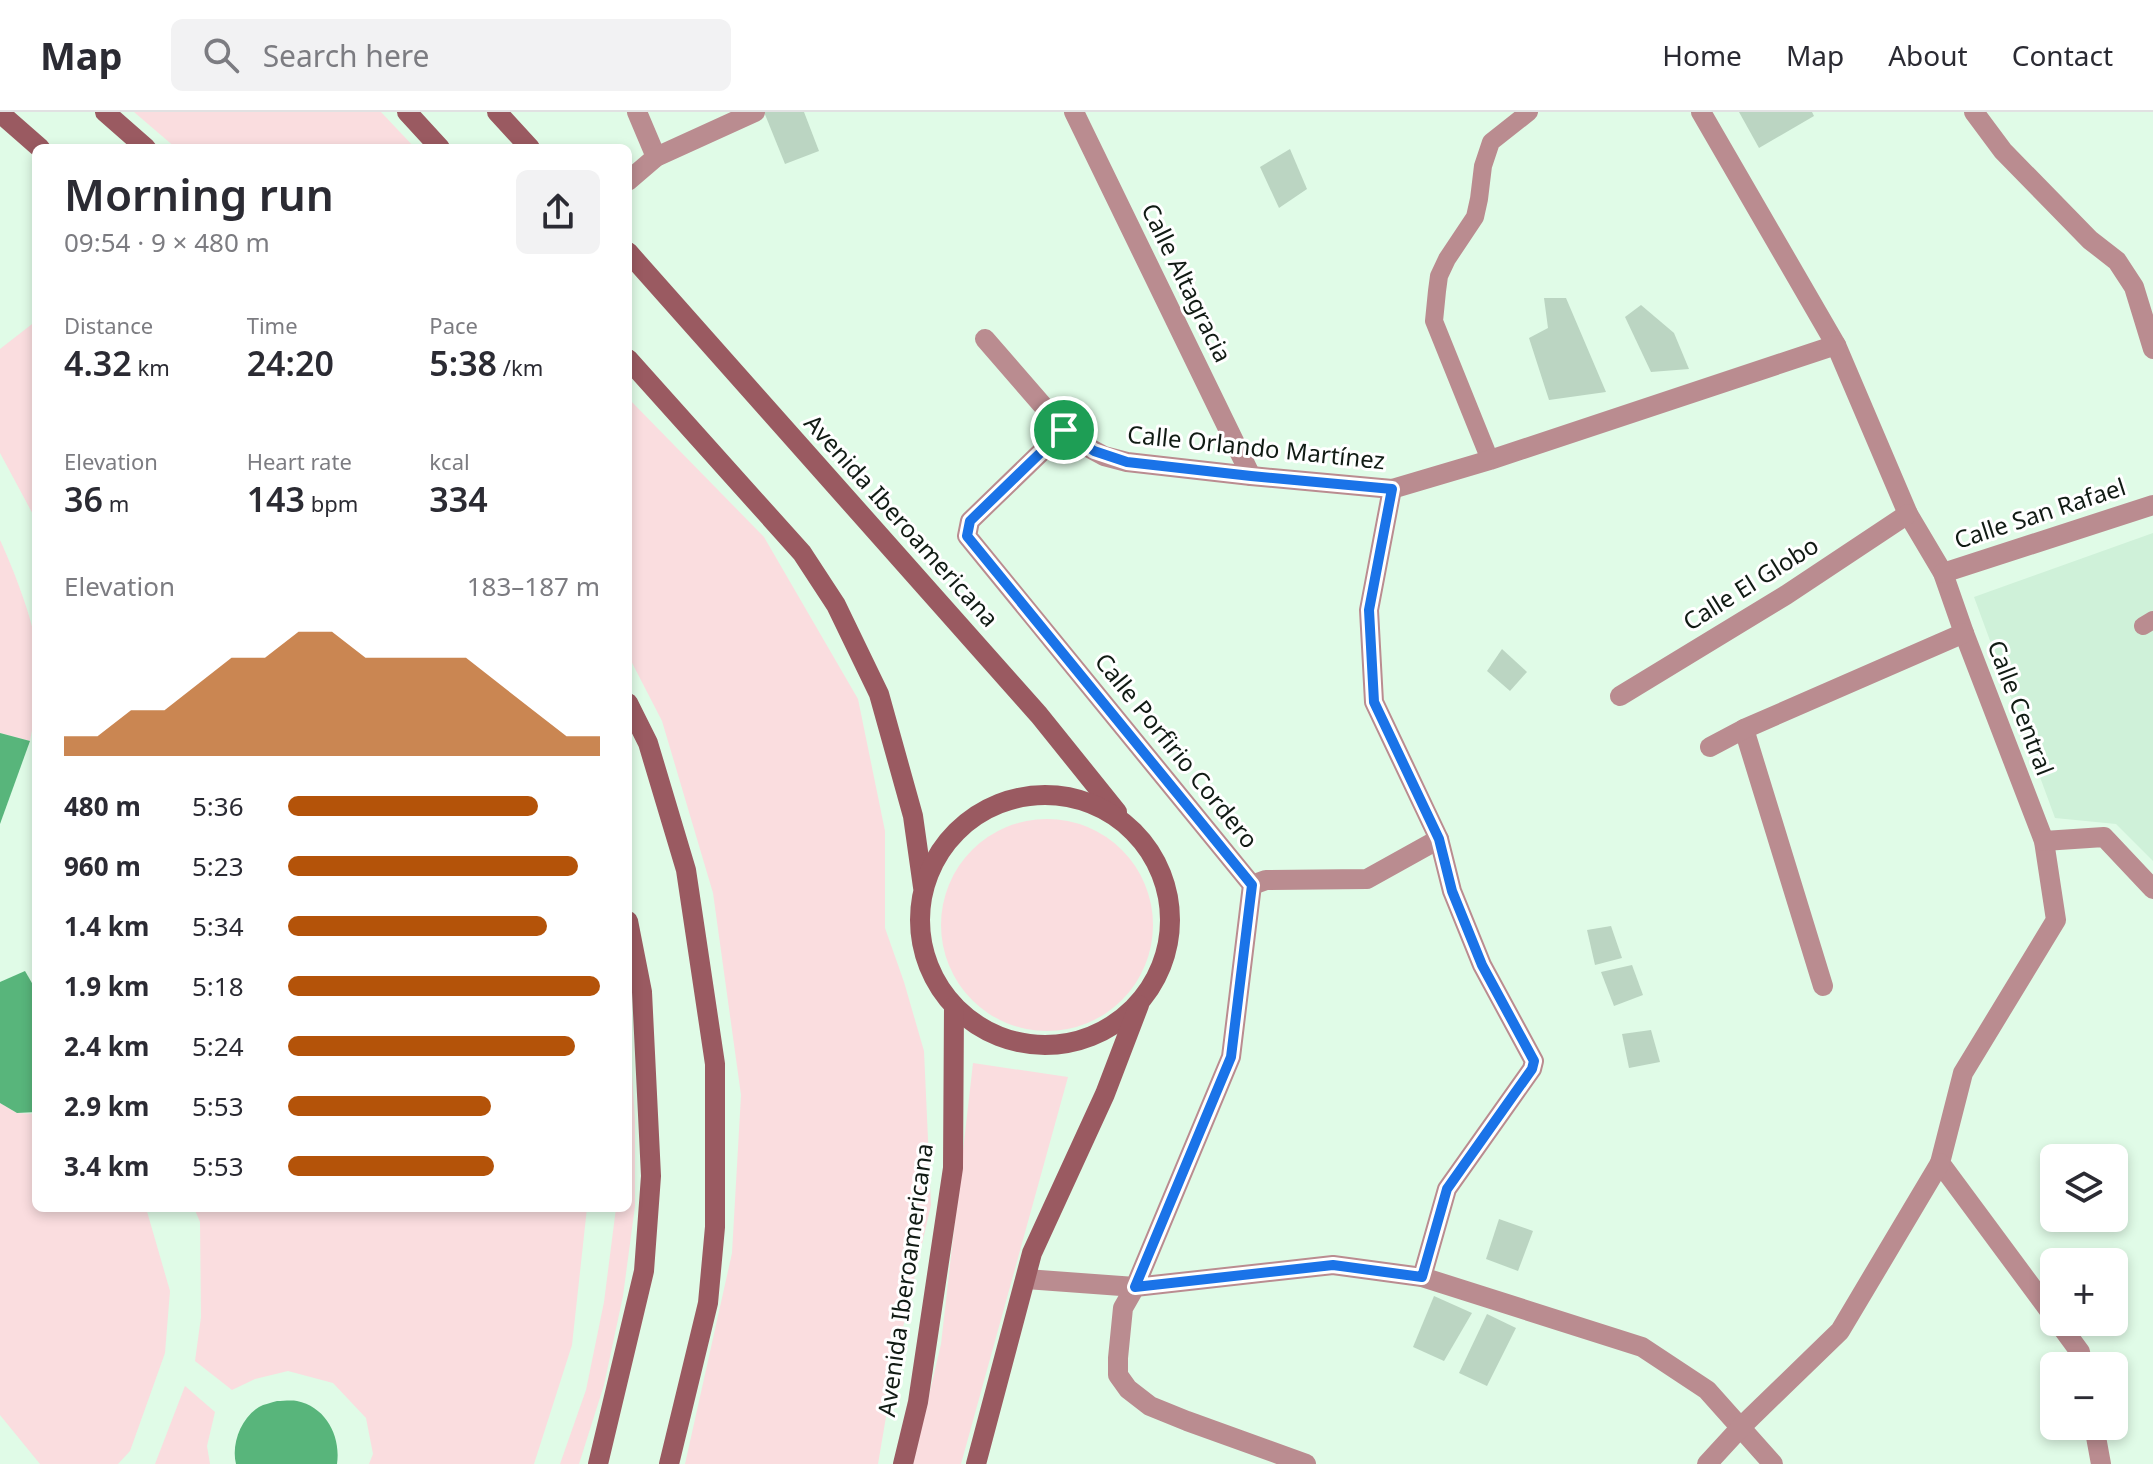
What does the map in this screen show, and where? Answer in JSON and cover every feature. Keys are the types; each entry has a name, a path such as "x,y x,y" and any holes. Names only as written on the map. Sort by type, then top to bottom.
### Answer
{"street":[{"path":"105,112 141,144"},
{"path":"407,112 436,144"},
{"path":"497,112 526,144"},
{"path":"637,112 656,157"},
{"path":"632,178 656,157 755,112"},
{"name":"Calle Altagracia","path":"1074,112 1251,476"},
{"name":"Calle Central","path":"1701,112 1836,345 1908,514 1943,573 2044,841 2056,920 1963,1073 1940,1163 1840,1331 1707,1464"},
{"path":"1974,112 2003,151 2090,240 2117,261 2134,287 2153,349"},
{"path":"0,113 35,144"},
{"name":"Avenida Iberoamericana","path":"632,257 1039,715 1130,827"},
{"name":"Calle Orlando Martínez","path":"985,339 1064,430 1094,451 1127,462 1392,489 1490,460 1836,345"},
{"path":"632,363 802,553 836,605 879,694 913,816 923,887 920,930 930,971 954,1006 987,1032 1026,1045 1068,1044 1107,1031 1139,1004"},
{"name":"Calle Porfirio Cordero","path":"1064,430 970,521 967,536 1252,885 1231,1057 1135,1287 1123,1308 1118,1375 1128,1389 1150,1406 1306,1464"},
{"path":"1392,489 1369,610 1374,702 1439,839 1452,891 1482,965 1534,1061 1532,1069 1447,1189 1422,1277"},
{"name":"Calle San Rafael","path":"1943,573 2153,505"},
{"name":"Calle El Globo","path":"1620,696 1786,595 1908,514"},
{"path":"1710,747 1744,729 1964,633"},
{"path":"632,711 648,743 686,870 715,1064 715,1227 708,1303 669,1464"},
{"path":"1744,729 1823,986"},
{"path":"923,887 941,848 971,818 1009,799 1052,794 1094,804 1130,827 1154,858 1168,895 1170,934 1160,971 1139,1004 1105,1094 1032,1253 976,1464"},
{"path":"2044,841 2104,837 2153,889"},
{"path":"1252,885 1266,880 1367,879 1439,839"},
{"path":"598,1464 644,1271 651,1176 642,992 632,941"},
{"name":"Avenida Iberoamericana","path":"903,1464 918,1402 953,1168 954,1006"},
{"path":"1940,1163 2040,1298"},
{"path":"1026,1279 1135,1287 1333,1265 1422,1277 1642,1347 1707,1390 1773,1464"},
{"path":"2097,1440 2101,1464"}],"lane":[{"path":"1490,460 1434,321 1437,291 1439,276 1447,259 1475,217 1483,166 1491,142 1529,112"}],"shaded area":[{"path":"134,112 381,112 411,144 171,144"},
{"path":"32,324 32,513 0,453 0,349"},
{"path":"632,402 764,537 858,699 885,831 885,928 924,1051 931,1205 896,1358 878,1464 685,1464 732,1253 741,1095 713,893 662,721 632,663"},
{"path":"2153,533 2153,861 2116,824 2055,818 1974,597"},
{"path":"0,540 32,627 32,728 30,741 0,733"},
{"path":"0,733 30,741 0,824"},
{"path":"1047,819 1087,827 1122,850 1145,885 1153,925 1145,965 1122,1000 1087,1023 1047,1031 1007,1023 972,1000 949,965 941,925 949,885 972,850 1007,827"},
{"path":"25,971 32,983 32,1112 17,1113 0,1103 0,982"},
{"path":"973,1063 1068,1077 961,1464 913,1464 941,1344"},
{"path":"632,1072 635,1206 623,1296 604,1385 579,1464 560,1464 586,1390 604,1302 615,1212 632,1212"},
{"path":"0,1103 17,1113 32,1114 32,1212 147,1212 170,1291 165,1353 130,1451 118,1464 40,1464 0,1415"},
{"path":"196,1212 587,1212 572,1345 534,1464 369,1464 373,1454 366,1418 333,1383 288,1371 255,1379 232,1390 195,1361 201,1317 200,1222"},
{"path":"185,1386 215,1412 207,1446 210,1464 155,1464"},
{"path":"277,1401 307,1404 323,1416 337,1443 337,1464 236,1464 236,1440 242,1425 259,1407"}],"building":[{"path":"764,112 804,112 819,151 785,164"},
{"path":"1739,112 1812,112 1814,116 1759,148"},
{"path":"1290,149 1307,189 1279,208 1260,167"},
{"path":"1544,298 1566,298 1606,392 1549,400 1529,338 1548,328"},
{"path":"1641,305 1674,333 1689,369 1651,372 1625,317"},
{"path":"1502,649 1527,672 1510,691 1487,671"},
{"path":"1611,926 1622,958 1595,965 1587,930"},
{"path":"1632,965 1643,995 1614,1006 1601,972"},
{"path":"1651,1030 1660,1062 1629,1068 1622,1034"},
{"path":"1499,1219 1533,1231 1518,1271 1486,1259"},
{"path":"1434,1296 1472,1313 1444,1361 1413,1347"},
{"path":"1487,1314 1516,1328 1487,1386 1459,1373"}],"route":[{"path":"1064,430 1094,451 1127,462 1392,489 1369,610 1374,702 1439,839 1452,891 1482,965 1534,1061 1532,1069 1447,1189 1422,1277 1333,1265 1135,1287 1231,1057 1252,885 967,536 970,521 1064,430"}]}
